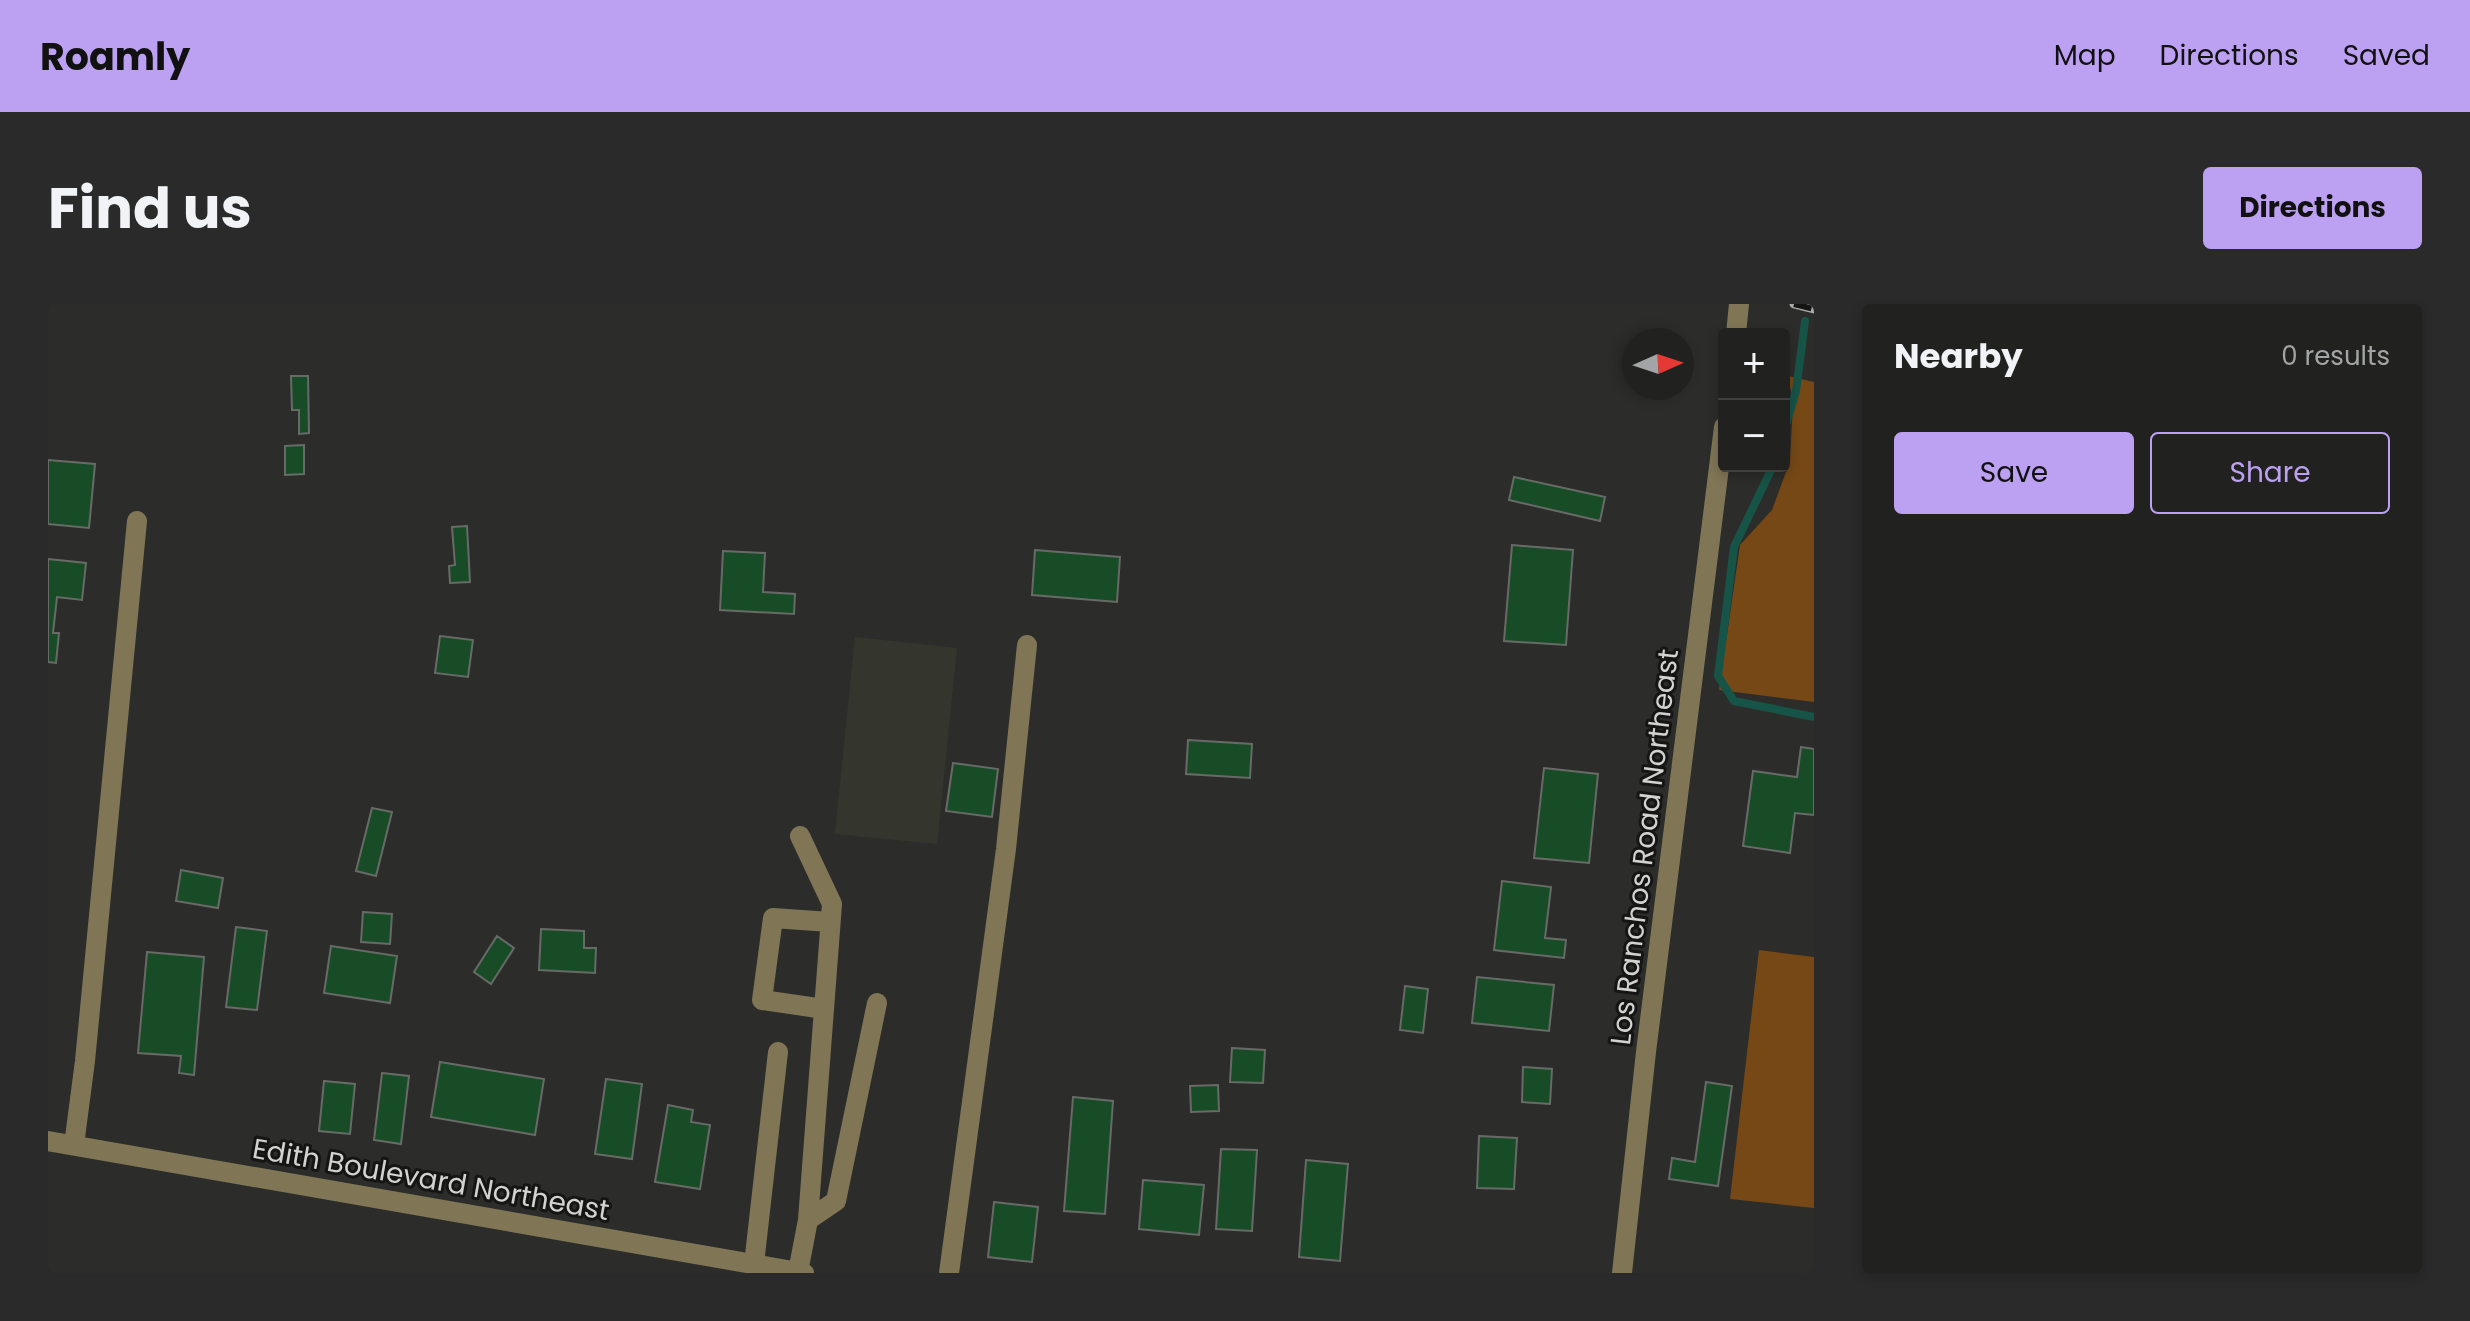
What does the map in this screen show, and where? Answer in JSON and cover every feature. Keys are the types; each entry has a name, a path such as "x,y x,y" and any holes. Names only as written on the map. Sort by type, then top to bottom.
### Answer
{"street":[{"path":"1737,328 1739,304"},
{"name":"Los Ranchos Road Northeast","path":"1622,1273 1646,1052 1718,472"},
{"path":"74,1145 85,1061 137,521"},
{"path":"949,1273 1006,849 1027,645"},
{"path":"800,836 832,904 808,1220 801,1272"},
{"path":"824,1009 762,1000 773,918 830,922"},
{"path":"808,1220 836,1201 877,1003"},
{"path":"754,1264 778,1052"},
{"name":"Edith Boulevard Northeast","path":"48,1141 801,1272"}],"shaded area":[{"path":"1790,376 1814,382 1814,702 1719,690 1740,545 1772,510 1786,472 1790,472 1793,402"},
{"path":"855,637 957,648 937,844 835,834"},
{"path":"1759,950 1814,957 1814,1208 1730,1199"}],"building":[{"path":"291,376 308,376 309,433 299,434 299,410 292,410"},
{"path":"304,445 304,474 285,475 285,446"},
{"path":"48,460 95,464 89,528 48,524"},
{"path":"1514,477 1605,497 1600,521 1509,500"},
{"path":"467,526 470,582 450,583 449,566 455,565 452,527"},
{"path":"1512,545 1573,550 1566,645 1504,641"},
{"path":"1035,550 1120,557 1117,602 1032,595"},
{"path":"723,551 765,553 763,592 795,594 794,614 720,610"},
{"path":"48,559 86,563 82,600 57,597 53,633 59,633 56,663 48,662"},
{"path":"440,636 473,640 468,677 435,673"},
{"path":"1188,740 1252,744 1250,778 1186,774"},
{"path":"1801,747 1814,749 1814,815 1795,813 1790,853 1743,846 1753,771 1797,777"},
{"path":"953,763 998,769 992,817 946,811"},
{"path":"1544,768 1598,774 1589,863 1534,858"},
{"path":"372,808 392,812 376,876 356,871"},
{"path":"181,870 223,878 218,908 176,901"},
{"path":"1502,881 1551,887 1545,938 1566,940 1564,958 1494,950"},
{"path":"363,912 392,914 390,944 361,942"},
{"path":"236,927 267,931 257,1010 226,1007"},
{"path":"541,929 584,931 584,948 596,948 595,973 539,970"},
{"path":"497,936 514,948 491,984 474,972"},
{"path":"331,946 397,956 390,1003 324,993"},
{"path":"147,952 204,957 194,1075 179,1073 181,1056 138,1053"},
{"path":"1477,977 1554,985 1549,1031 1472,1023"},
{"path":"1405,986 1428,989 1423,1033 1400,1030"},
{"path":"1232,1048 1265,1050 1263,1083 1230,1082"},
{"path":"440,1062 544,1079 535,1135 431,1117"},
{"path":"1523,1067 1552,1069 1550,1104 1522,1102"},
{"path":"382,1073 409,1076 401,1144 374,1140"},
{"path":"606,1079 642,1084 632,1159 595,1154"},
{"path":"324,1081 355,1084 350,1134 319,1131"},
{"path":"1706,1082 1732,1086 1718,1186 1669,1179 1672,1158 1695,1162"},
{"path":"1218,1085 1219,1111 1191,1112 1190,1086"},
{"path":"1073,1097 1113,1101 1105,1214 1064,1211"},
{"path":"668,1105 693,1110 691,1122 710,1125 700,1189 655,1182"},
{"path":"1479,1136 1517,1138 1514,1189 1477,1188"},
{"path":"1221,1149 1257,1150 1252,1231 1216,1229"},
{"path":"1306,1160 1348,1164 1340,1261 1299,1257"},
{"path":"1143,1180 1204,1185 1199,1235 1139,1229"},
{"path":"994,1202 1038,1207 1032,1262 988,1257"}],"waterway":[{"path":"1790,411 1796,391 1805,321"},
{"path":"1770,472 1734,547 1718,676 1734,701 1814,717"}],"railway":[{"path":"1794,304 1814,309"}]}
